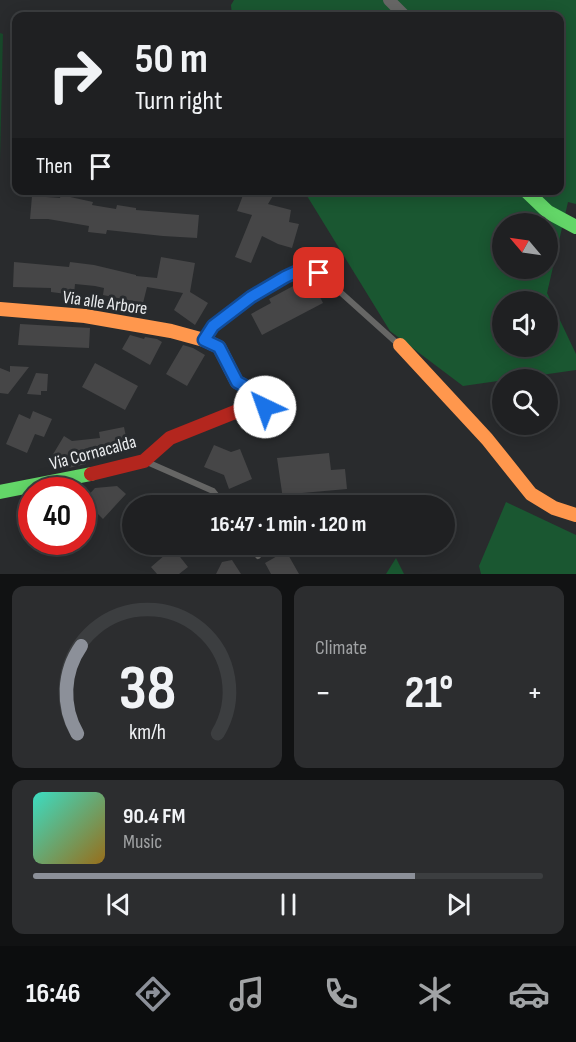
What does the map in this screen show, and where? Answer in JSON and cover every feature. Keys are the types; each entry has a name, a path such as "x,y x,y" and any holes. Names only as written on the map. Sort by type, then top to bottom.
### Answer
{"street":[{"path":"389,0 401,12"},
{"path":"529,195 537,204 567,224 576,227"},
{"name":"Via alle Arbore","path":"0,309 85,316 171,331 204,340"},
{"name":"Via Cornacalda","path":"0,492 70,479 144,461 170,438 236,410 265,407 264,396 237,382 219,347 204,340"},
{"path":"400,345 488,439 531,494 554,508 576,515"}],"lane":[{"path":"204,340 213,326 251,297 298,271 319,273 400,345"},
{"path":"144,461 213,491 216,495"}],"green space":[{"path":"234,0 576,0 576,204 568,202 558,245 558,213 492,213 492,279 550,279 547,291 492,291 492,357 558,357 558,316 576,354 576,370 558,373 558,369 492,369 492,382 463,386 390,331 306,195 564,195 564,12 232,12 231,5"},
{"path":"0,33 3,34 0,161"},
{"path":"506,502 576,535 576,574 481,574 479,566"},
{"path":"396,558 404,574 386,574"}],"building":[{"path":"61,195 93,202 92,205 116,209 117,205 136,208 136,210 199,215 197,238 107,230 106,234 88,232 89,226 48,219 30,219 32,196 60,198"},
{"path":"243,195 273,195 268,204 291,210 289,222 299,224 292,248 262,236 251,263 235,257 252,215 237,211"},
{"path":"161,257 195,263 190,292 208,303 195,325 174,310 183,293 147,287 143,303 103,295 104,288 95,286 75,284 74,295 51,292 51,288 13,287 14,262 69,267 70,262 94,265 136,276 157,278"},
{"path":"310,277 323,303 262,335 251,314 271,303 269,299"},
{"path":"20,324 90,328 89,348 18,345"},
{"path":"130,335 144,339 145,337 157,339 162,342 150,365 122,349"},
{"path":"183,345 205,355 187,386 166,374"},
{"path":"95,363 138,386 125,410 82,387"},
{"path":"10,366 29,367 8,394 0,393 0,368 10,372"},
{"path":"36,373 48,374 47,391 41,391 41,395 27,394"},
{"path":"33,411 52,419 44,437 35,434 27,453 6,444 19,414 30,419"},
{"path":"124,427 129,452 85,461 86,464 60,470 49,461 64,436 72,441 100,438 99,432"},
{"path":"214,445 231,452 240,449 252,479 229,489 224,475 204,467"},
{"path":"329,453 331,470 345,469 347,489 302,493 302,495 282,495 277,458"},
{"path":"117,486 126,494 122,495 122,498 103,519 96,512 96,488"},
{"path":"165,555 179,555 188,567 179,574 157,574 151,567"},
{"path":"279,555 288,555 299,574 271,574 265,563"},
{"path":"232,560 241,574 216,574 222,562"}],"traffic: fast":[{"path":"530,195 548,212 576,227"},
{"path":"0,492 91,474"}],"traffic: slow":[{"path":"0,309 85,316 171,331 204,340 219,347 237,382 264,396 265,407 240,410"},
{"path":"400,345 487,439 531,494 554,508 576,515"}],"traffic: jam":[{"path":"91,474 144,461 170,438 240,410"}],"route":[{"path":"265,407 264,396 237,382 219,347 204,340 213,326 251,297 285,277 298,271 319,273"}]}
